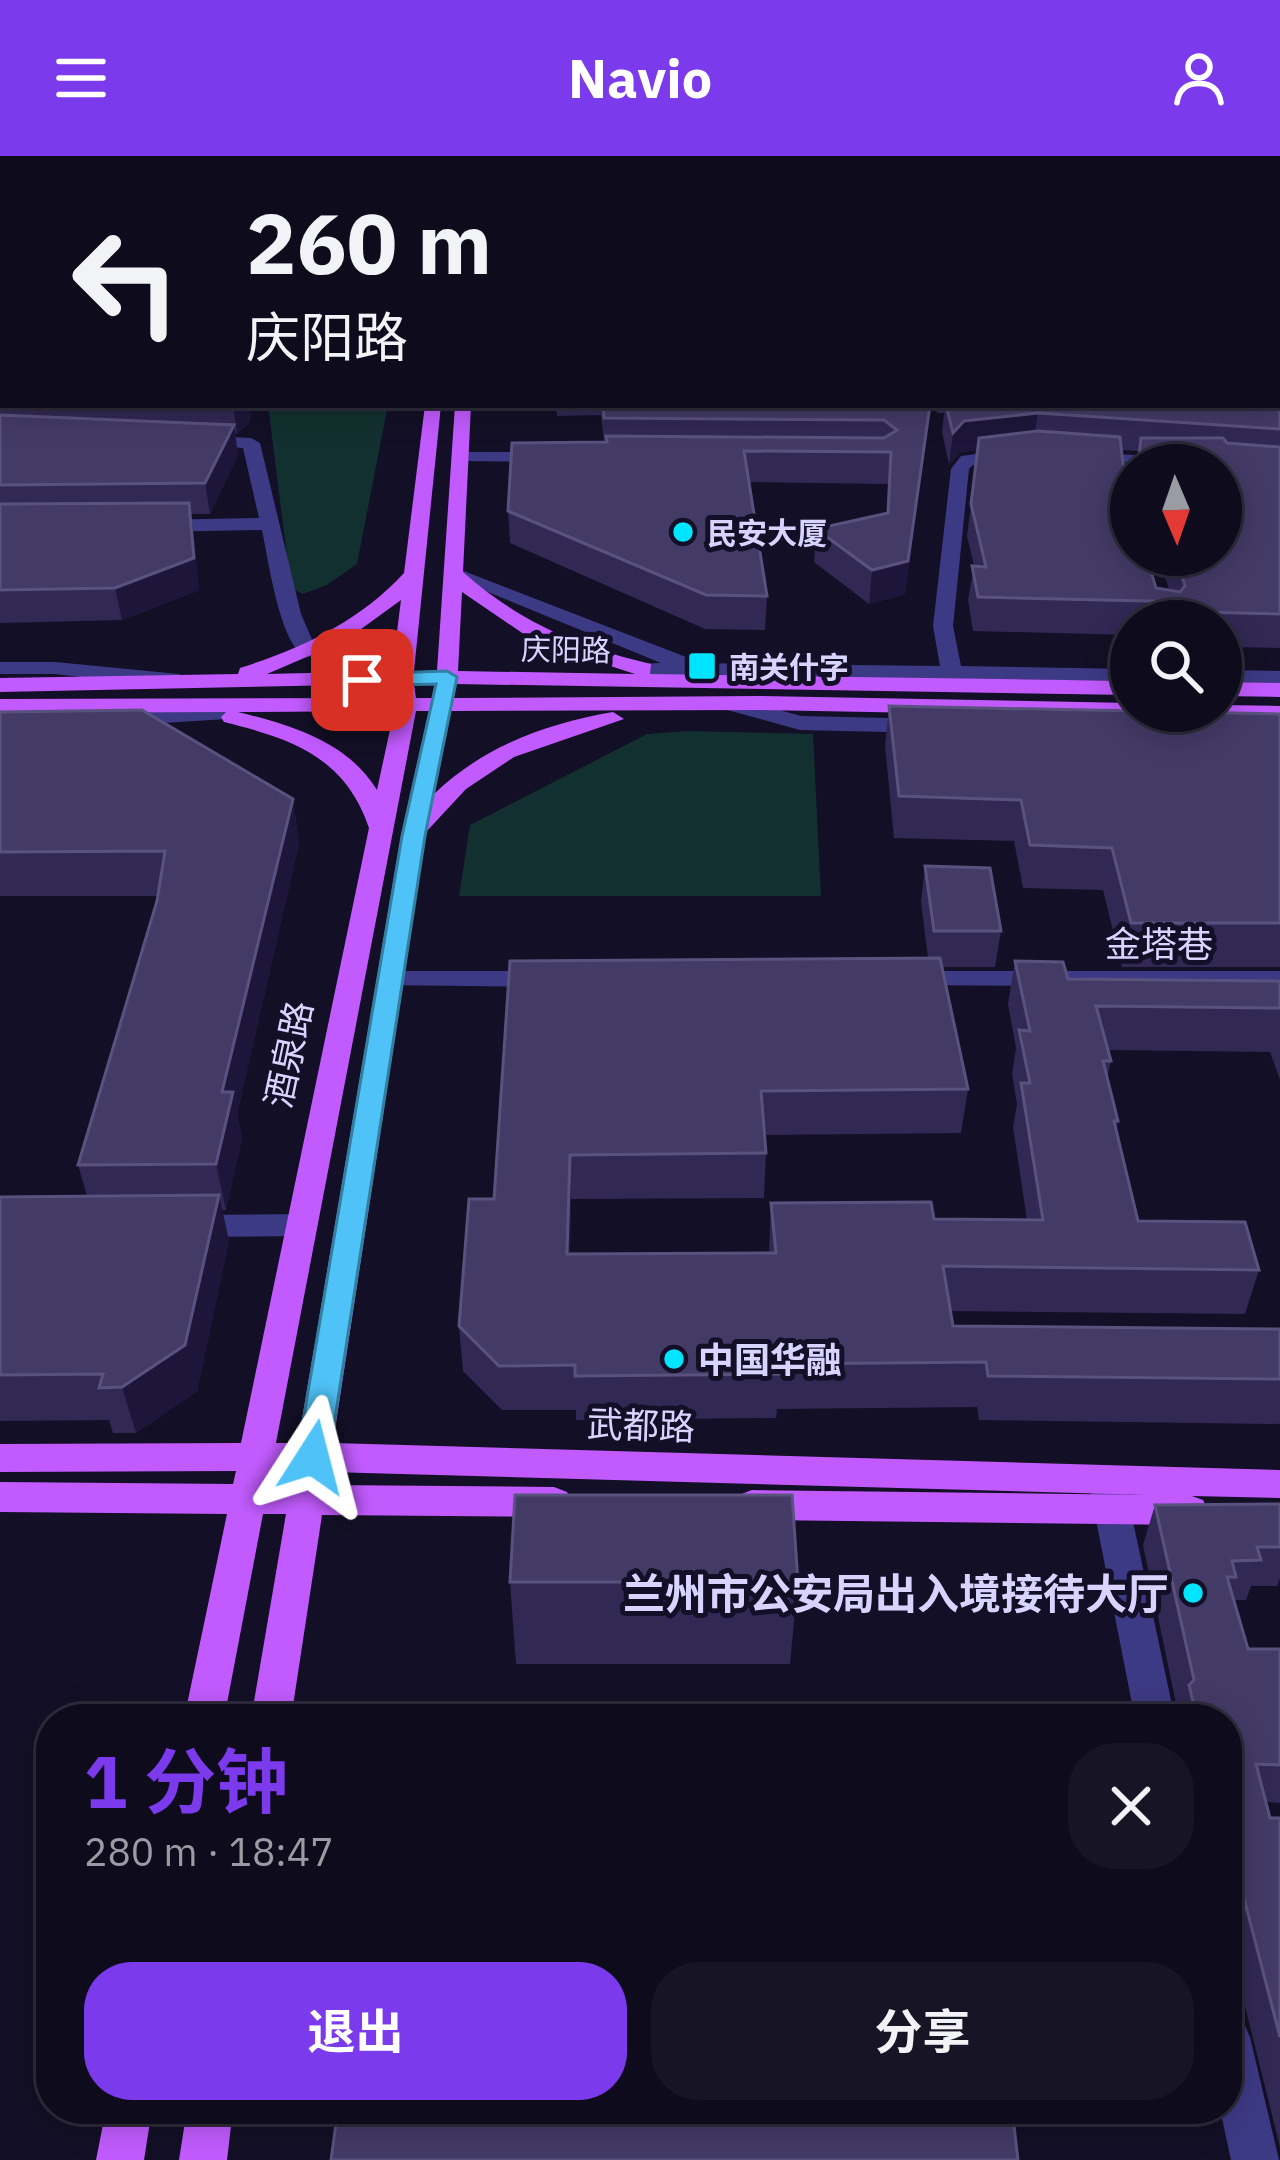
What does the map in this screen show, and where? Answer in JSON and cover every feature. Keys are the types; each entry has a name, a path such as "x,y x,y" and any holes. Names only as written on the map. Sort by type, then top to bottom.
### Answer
{"main road":[{"name":"酒泉路","path":"273,1704 389,979 406,705 402,679 433,408"},
{"name":"酒泉路","path":"207,1704 302,1225 398,836 445,691 463,408"},
{"path":"203,684 306,651 372,615 415,573"},
{"path":"454,574 511,624 538,638 647,670"},
{"name":"庆阳路","path":"0,706 406,705 445,691 698,675 1110,687"},
{"name":"庆阳路","path":"0,685 402,679 445,691 728,703"},
{"path":"1242,689 1280,690"},
{"path":"125,705 219,714 286,733 365,781 398,836 471,775 562,726 728,703"},
{"path":"1242,712 1280,713"},
{"name":"武都路","path":"0,1459 313,1457 1109,1496 1280,1511"},
{"name":"武都路","path":"721,1504 1109,1496 1280,1484"},
{"path":"0,1497 583,1502"},
{"path":"120,2160 126,2124"},
{"path":"202,2160 208,2124"}],"street":[{"path":"182,440 250,443 291,614 306,651"},
{"path":"1030,446 967,460 960,469 944,626 953,679 1110,675"},
{"path":"1056,455 1110,465"},
{"path":"462,457 571,458"},
{"path":"138,526 268,524"},
{"path":"454,574 698,675"},
{"path":"1242,658 1280,658"},
{"path":"0,668 55,668 203,684"},
{"path":"647,670 698,675"},
{"path":"1242,676 1280,677"},
{"path":"728,703 800,723 1110,724"},
{"path":"0,722 219,714"},
{"path":"1242,730 1280,733"},
{"path":"389,979 580,979"},
{"name":"金塔巷","path":"889,979 1280,979"},
{"path":"163,1226 302,1225"},
{"path":"1109,1496 1152,1704"},
{"path":"1242,2103 1255,2160"}],"green space":[{"path":"268,408 387,408 357,564 327,585 303,594 291,588"},
{"path":"647,734 813,734 821,896 459,896 470,825"}],"building":[{"path":"603,408 930,408 908,561 872,570 816,529 888,513 891,452 744,451 767,596 706,595 508,511 512,443 607,442 606,436 884,438 897,430 884,420 604,418"},
{"path":"947,408 1280,408 1280,429 1038,413 964,421 953,433"},
{"path":"0,415 234,425 205,483 0,485"},
{"path":"1038,431 1120,437 1121,444 1110,444 1110,576 1152,576 1156,588 1180,592 1185,586 1182,576 1242,576 1242,444 1280,447 1280,614 1242,613 1242,600 978,597 972,566 986,567 971,504 979,438"},
{"path":"1141,438 1223,438 1240,444 1140,444"},
{"path":"189,503 194,558 115,588 0,590 0,504"},
{"path":"889,706 1110,711 1110,732 1242,732 1242,713 1280,714 1280,923 1131,923 1112,848 1030,845 1021,800 899,796"},
{"path":"142,710 293,799 222,1092 233,1092 216,1164 78,1165 157,901 165,851 0,852 0,712"},
{"path":"925,866 990,868 1001,931 934,931"},
{"path":"940,958 968,1089 761,1091 766,1153 570,1155 567,1254 776,1253 771,1203 931,1202 934,1219 1043,1220 1021,1083 1030,1083 1019,1030 1030,1031 1015,961 1063,962 1068,979 1280,981 1280,1008 1096,1006 1111,1061 1103,1061 1118,1121 1114,1121 1138,1221 1245,1222 1259,1270 943,1266 953,1326 1280,1329 1280,1379 988,1376 986,1362 779,1364 779,1374 575,1376 575,1365 499,1366 459,1326 469,1199 494,1199 510,961"},
{"path":"219,1195 185,1345 122,1387 99,1388 103,1374 0,1375 0,1197"},
{"path":"515,1495 792,1495 798,1582 510,1582"},
{"path":"1280,1504 1280,1547 1257,1547 1261,1560 1232,1561 1236,1577 1227,1577 1248,1649 1280,1649 1280,1765 1256,1764 1270,1818 1280,1818 1280,2037 1242,1891 1242,1704 1193,1704 1189,1685 1194,1680 1155,1505"},
{"path":"336,2124 1014,2124 1018,2160 331,2160"}],"place":[{"name":"民安大厦","path":"683,532"},
{"name":"南关什字","path":"702,666"},
{"name":"中国华融","path":"674,1359"},
{"name":"兰州市公安局出入境接待大厅","path":"1193,1593"}],"route":[{"path":"313,1457 413,836 447,677 362,680"}]}
